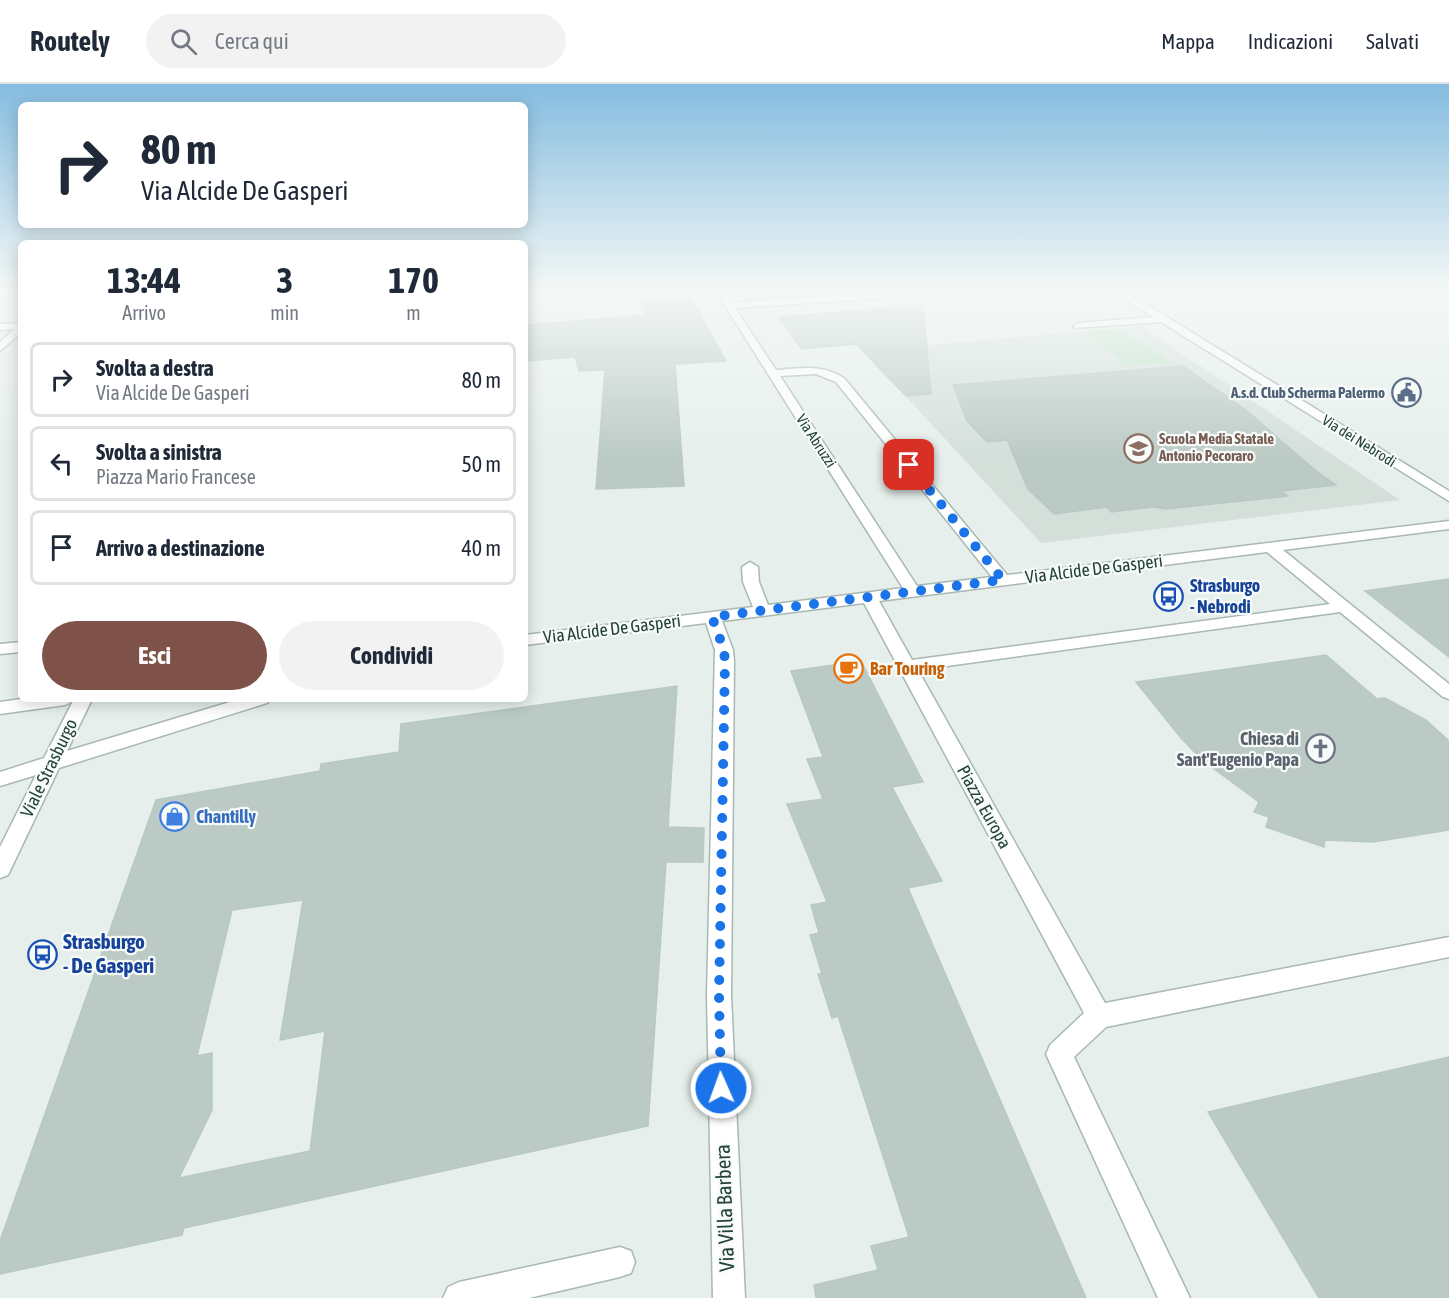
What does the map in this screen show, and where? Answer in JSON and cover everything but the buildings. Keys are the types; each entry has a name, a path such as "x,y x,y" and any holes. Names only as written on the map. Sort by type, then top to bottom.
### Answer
{"street":[{"name":"Via Abruzzi","path":"755,347 913,592"},
{"name":"Via dei Nebrodi","path":"1207,347 1449,497"},
{"path":"772,374 823,372 833,374 840,380 1003,580"},
{"name":"Via Alcide De Gasperi","path":"528,640 1449,525"},
{"path":"1270,548 1449,693"},
{"path":"750,567 751,582 762,610"},
{"name":"Piazza Europa","path":"869,597 1099,1016"},
{"path":"908,666 1343,607"},
{"name":"Via Villa Barbera","path":"712,617 724,650 725,662 719,995 729,1298"},
{"path":"0,649 18,647"},
{"path":"0,708 43,702"},
{"name":"Viale Strasburgo","path":"0,869 82,702"},
{"path":"0,779 251,702"},
{"path":"1174,1298 1059,1054 1099,1016 1449,946"},
{"path":"459,1298 620,1262"}],"shaded area":[{"name":"Scuola Media Statale Antonio Pecoraro","path":"912,347 1172,347 1400,500 1041,543 864,351"}],"green space":[{"path":"1103,347 1148,347 1172,363 1129,366"}],"place":[{"name":"A.s.d. Club Scherma Palermo","path":"1406,393"},
{"name":"Scuola Media Statale Antonio Pecoraro","path":"1138,448"},
{"name":"Strasburgo - Nebrodi","path":"1169,596"},
{"name":"Bar Touring","path":"849,669"},
{"name":"Chiesa di Sant'Eugenio Papa","path":"1320,749"},
{"name":"Chantilly","path":"175,817"},
{"name":"Strasburgo - De Gasperi","path":"42,954"}],"route":[{"path":"721,1088 719,995 725,662 724,650 712,617 1003,580 909,465"}]}
